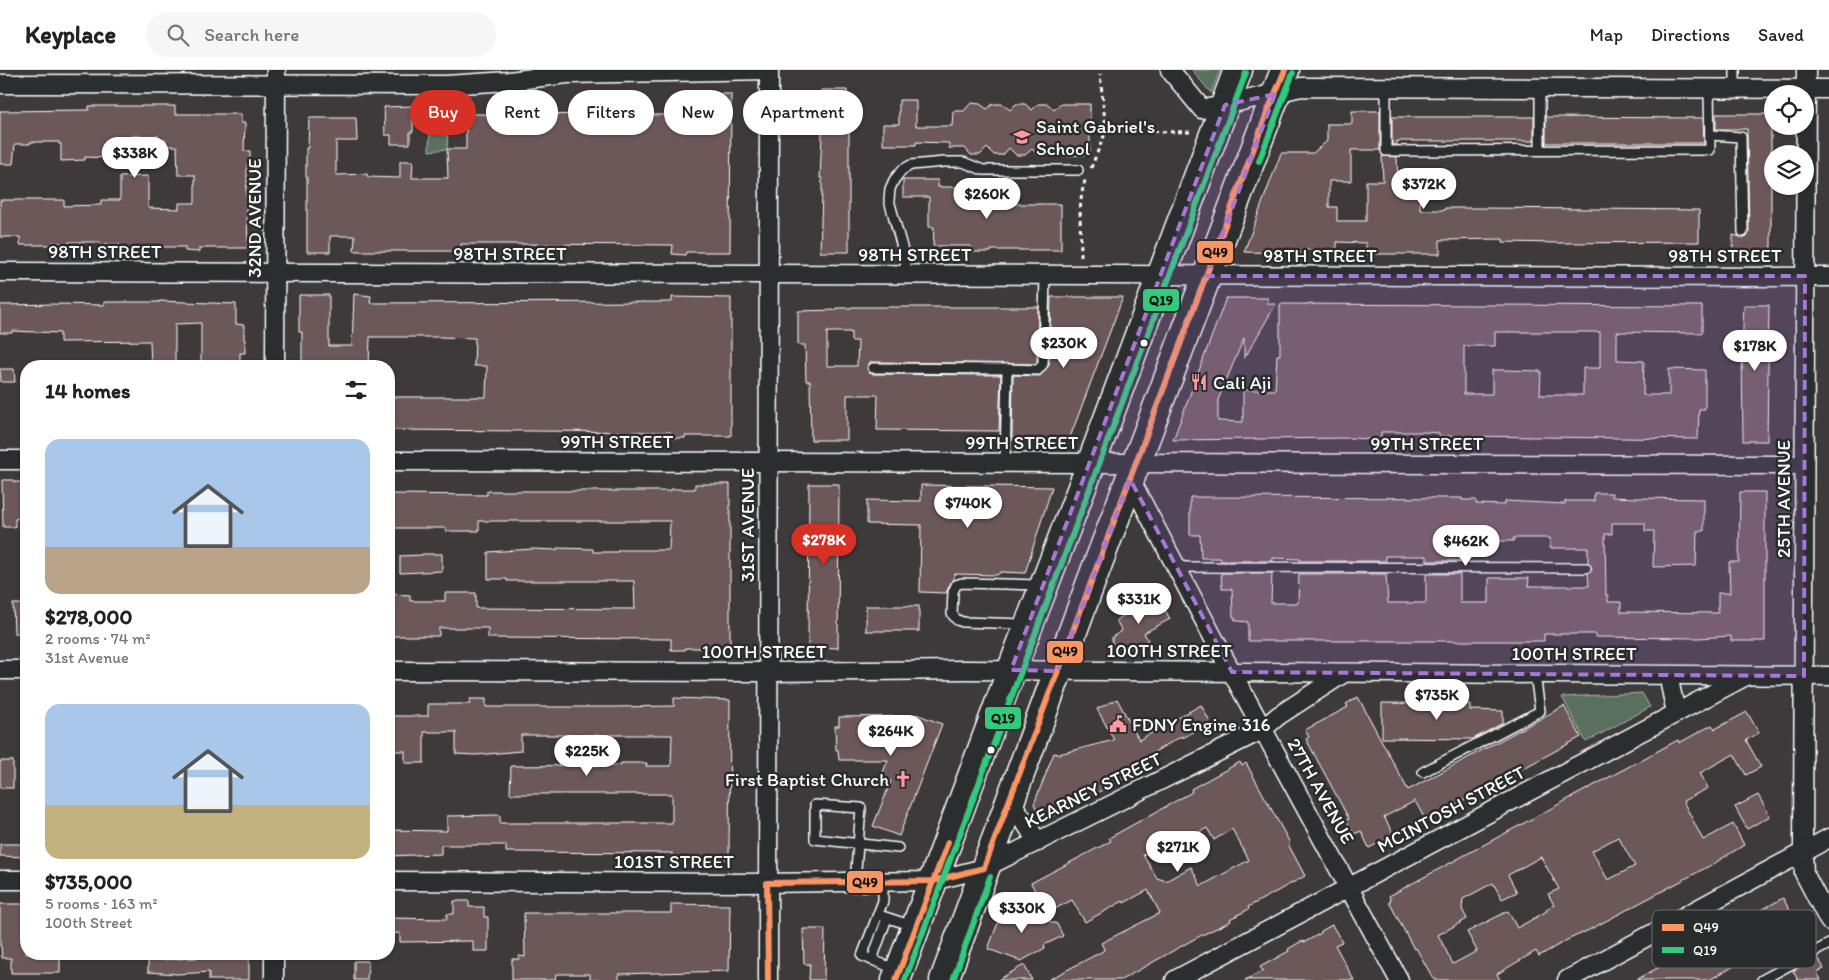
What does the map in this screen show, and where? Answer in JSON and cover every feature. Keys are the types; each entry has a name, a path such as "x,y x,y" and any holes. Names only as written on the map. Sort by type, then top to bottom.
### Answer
{"main road":[{"path":"897,975 916,927 946,878 1011,670 1092,464 1238,70"},
{"path":"944,980 1058,670 1129,469 1207,276 1280,82"}],"street":[{"path":"0,84 276,77 446,85 509,81 567,72 769,70"},
{"name":"31ST AVENUE","path":"768,980 769,70"},
{"path":"1170,70 1202,109 1225,105 1280,82 1301,87 1764,89"},
{"name":"25TH AVENUE","path":"1806,70 1806,85"},
{"name":"32ND AVENUE","path":"275,360 276,77"},
{"path":"1814,89 1829,89"},
{"name":"25TH AVENUE","path":"1806,135 1803,852 1804,873 1829,921"},
{"name":"98TH STREET","path":"0,272 1829,276"},
{"path":"0,460 20,460"},
{"name":"99TH STREET","path":"395,461 1092,464 1129,469 1804,465"},
{"name":"27TH AVENUE","path":"1129,469 1176,567 1399,980"},
{"path":"0,670 20,670"},
{"name":"100TH STREET","path":"395,671 768,672 1058,670 1829,676"},
{"name":"KEARNEY STREET","path":"946,878 984,868 1263,729 1278,716 1344,673"},
{"path":"1668,675 1676,713"},
{"name":"MCINTOSH STREET","path":"1175,980 1747,676"},
{"path":"1010,800 1038,842"},
{"path":"1696,910 1829,838"},
{"name":"101ST STREET","path":"395,881 883,882 946,878"},
{"path":"0,880 20,880"},
{"path":"1566,980 1652,934"},
{"path":"274,960 274,980"}],"lane":[{"path":"1735,70 1735,89"},
{"path":"1386,88 1386,151 1710,150 1709,89"},
{"path":"1540,88 1540,150"},
{"path":"1710,135 1742,137 1743,232"},
{"path":"906,275 905,258 889,200 890,189 902,170 911,165 944,162 963,162 983,170 1078,170"},
{"path":"873,368 1038,370 1043,364 1045,275"},
{"path":"1005,464 1007,369"},
{"path":"1176,567 1586,568"},
{"path":"1029,624 963,622 957,620 952,614 956,585 962,583 1044,585"},
{"path":"1423,772 1540,711 1534,674"},
{"path":"856,882 858,843 862,808 816,805 815,839 858,843 898,848"},
{"path":"883,882 883,901 862,956 897,975"},
{"path":"878,914 916,927"},
{"path":"872,960 887,918"},
{"path":"1816,951 1829,944"},
{"path":"1762,980 1784,968"}],"path":[{"path":"1081,256 1081,191 1106,131 1100,74"},
{"path":"1106,131 1195,132"}],"highlighted area":[{"path":"1275,94 1207,276 1805,276 1804,676 1232,672 1130,479 1058,671 1011,670 1225,105"}],"green space":[{"path":"1192,70 1220,70 1211,93"},
{"path":"430,135 448,135 447,149 429,151"},
{"path":"1642,693 1650,707 1586,742 1562,697"}],"building":[{"name":"Saint Gabriel's School","path":"899,100 916,100 916,126 952,126 953,111 964,111 971,103 980,104 987,109 993,104 1003,104 1010,110 1016,104 1025,104 1032,110 1038,104 1048,104 1054,110 1061,104 1090,104 1090,155 1061,156 1054,149 1048,156 1038,155 1032,149 1025,155 1016,155 1009,148 1003,155 994,155 987,148 980,155 971,155 965,148 949,148 949,143 916,142 916,145 883,145 883,124 899,124"},
{"path":"89,106 175,106 175,114 241,114 241,123 245,123 244,151 250,151 250,163 247,163 246,186 248,248 199,248 199,252 185,251 185,247 148,247 148,250 119,250 119,244 70,242 66,244 53,242 53,245 20,245 20,237 0,237 0,200 64,200 64,206 101,205 101,200 120,200 120,177 148,176 148,208 179,209 179,203 195,203 195,175 178,175 177,146 166,146 166,140 158,140 158,136 132,136 131,159 85,157 85,160 61,161 61,144 59,142 30,142 30,144 15,144 13,164 0,164 0,111 89,110"},
{"path":"410,106 410,144 391,144 391,135 385,135 384,107"},
{"path":"1352,111 1380,111 1380,150 1351,150 1351,181 1329,181 1329,207 1337,207 1337,221 1366,221 1366,181 1383,181 1382,156 1397,157 1398,181 1421,182 1420,210 1483,208 1699,210 1699,242 1560,243 1503,242 1503,239 1440,240 1440,254 1366,254 1366,243 1337,242 1337,249 1304,250 1304,253 1244,252 1281,153 1313,153 1327,141 1327,124 1352,124"},
{"path":"476,114 486,114 486,135 558,135 558,114 568,114 568,135 654,135 654,115 664,115 664,135 731,135 730,252 686,252 685,255 672,254 673,245 503,244 461,244 461,251 354,251 355,236 330,236 330,252 307,252 306,148 308,148 309,118 356,118 357,141 336,141 336,175 367,174 368,177 400,178 400,161 413,161 412,178 448,178 447,149 466,149 466,135 476,135"},
{"path":"1716,114 1764,114 1764,135 1771,135 1771,145 1764,145 1764,195 1771,195 1771,251 1733,251 1733,235 1744,238 1747,237 1749,232 1747,129 1716,129"},
{"path":"1392,117 1534,117 1534,141 1397,141 1397,145 1392,145"},
{"path":"1546,117 1703,118 1704,143 1546,143"},
{"path":"822,135 849,135 849,252 820,252 822,178 820,178"},
{"path":"903,180 938,180 938,187 960,187 960,195 990,196 990,204 1061,204 1061,250 991,250 991,252 971,252 971,246 933,246 934,227 929,227 929,197 903,197"},
{"path":"354,294 371,296 370,303 672,302 672,297 731,298 731,436 685,436 685,438 671,438 671,432 395,430 395,397 486,397 487,366 474,366 475,338 370,337 369,360 302,360 302,332 299,332 299,295 329,295 329,346 352,346"},
{"path":"1051,297 1123,297 1069,440 1012,440 1013,375 1040,376 1049,365"},
{"path":"1226,298 1268,298 1268,304 1276,304 1244,359 1244,338 1218,400 1218,421 1243,422 1243,390 1275,390 1277,355 1280,355 1280,304 1702,306 1702,333 1617,332 1617,360 1644,361 1643,395 1669,395 1669,369 1705,370 1705,409 1699,409 1698,439 1439,436 1439,433 1425,432 1381,432 1381,440 1351,438 1173,440","holes":["1495,332 1600,332 1600,368 1583,368 1583,395 1540,395 1541,371 1505,370 1492,370 1492,394 1464,394 1464,346 1495,346"]},
{"path":"104,302 236,304 236,324 244,325 245,353 240,353 240,360 201,360 201,323 175,324 175,360 151,360 150,341 60,342 60,333 12,331 12,333 0,333 0,305 104,305"},
{"path":"1744,305 1769,305 1767,441 1743,441 1742,350"},
{"path":"1038,307 1037,362 1035,364 870,362 867,368 869,373 873,374 1001,375 999,431 877,430 878,395 847,395 847,440 811,440 810,381 806,381 805,345 798,345 798,311 851,308","holes":["827,332 851,332 851,341 858,341 857,366 827,366"]},
{"path":"0,369 14,369 15,382 1,382"},
{"path":"2,480 14,480 14,482 20,482 20,519 15,519 15,527 3,527"},
{"path":"695,484 730,484 730,646 700,646 700,648 671,650 671,639 488,638 488,628 439,628 439,636 395,636 395,594 410,595 410,601 445,601 445,593 476,593 476,608 635,609 634,581 507,581 507,579 488,579 488,552 533,549 557,550 557,548 593,549 593,552 669,550 670,521 479,521 479,531 446,531 446,528 395,528 395,494 487,495 487,491 671,491 671,489 695,489"},
{"path":"809,484 839,484 838,648 808,647"},
{"path":"921,485 1052,487 1025,573 1001,572 997,575 955,574 946,593 920,592 921,525 867,524 867,500 921,501"},
{"path":"1740,492 1765,492 1765,641 1731,641 1731,636 1698,638 1595,637 1595,634 1544,634 1544,641 1248,641 1248,622 1235,620 1235,617 1233,617 1232,589 1222,589 1221,573 1272,573 1271,603 1298,603 1299,574 1386,574 1388,603 1426,603 1426,574 1460,574 1460,603 1489,603 1489,578 1529,578 1528,586 1589,586 1588,574 1592,568 1588,562 1588,548 1550,548 1550,538 1513,538 1514,541 1468,541 1468,544 1461,544 1459,561 1427,561 1427,556 1385,556 1386,561 1300,561 1300,559 1273,558 1273,561 1221,561 1220,558 1201,558 1200,535 1190,535 1190,497 1462,498 1462,500 1476,500 1476,504 1505,505 1505,501 1565,504 1565,501 1594,501 1594,493 1612,493 1612,497 1704,499 1704,531 1697,531 1696,566 1653,567 1654,531 1645,531 1645,523 1612,523 1612,534 1605,534 1606,596 1608,596 1608,602 1621,602 1621,612 1718,613 1718,593 1730,593 1729,562 1739,562"},
{"path":"442,554 442,571 400,573 400,556"},
{"path":"1158,597 1170,619 1144,633 1148,640 1133,648 1112,648 1112,637 1122,631 1116,620"},
{"path":"13,604 20,604 20,633 14,633"},
{"path":"866,606 919,606 919,631 866,631"},
{"path":"1358,697 1408,790 1564,706 1581,737 1426,821 1415,801 1384,817 1394,835 1369,848 1361,831 1354,834 1346,820 1349,819 1306,739 1309,737 1305,730 1348,707 1346,704"},
{"path":"674,698 730,700 729,859 672,858 672,853 506,852 506,845 441,845 441,854 395,856 395,830 447,831 447,816 500,815 500,823 672,823 672,794 510,794 511,766 647,763 646,766 671,766 672,735 521,735 521,751 476,755 456,754 456,732 424,732 424,763 405,763 405,751 395,751 395,716 428,716 428,704 470,704 470,699 486,699 486,707 674,706"},
{"path":"1117,699 1139,740 1201,705 1210,722 1125,769 1129,776 1043,821 1034,804 1054,753 1059,754 1114,740 1097,709"},
{"path":"1382,703 1470,704 1470,710 1503,711 1503,723 1473,739 1382,738"},
{"path":"1747,712 1759,733 1746,740 1761,767 1746,775 1734,754 1700,773 1708,788 1683,801 1703,840 1733,824 1744,845 1713,864 1539,956 1536,951 1497,974 1500,980 1434,980 1416,948 1414,949 1389,902 1391,901 1389,896 1678,740 1679,743 1712,725 1715,729","holes":["1618,837 1635,866 1608,880 1592,851","1541,857 1559,889 1548,894 1554,905 1517,928 1508,911 1467,932 1477,951 1453,964 1438,935 1467,919 1462,909 1463,899 1493,883 1502,899 1517,892 1508,875"]},
{"name":"First Baptist Church","path":"916,714 942,724 899,836 873,826 891,781 881,777 888,760 839,760 838,750 836,750 835,726 839,726 839,717 915,716"},
{"path":"0,761 13,761 13,788 0,788"},
{"path":"1240,762 1242,766 1246,763 1290,843 1288,844 1305,876 1248,907 1249,909 1230,919 1231,921 1196,938 1121,980 1048,980 1103,951 1101,943 1160,913 1148,890 1124,903 1123,901 1085,922 1072,900 1047,913 1031,883 1111,841 1109,838 1192,792 1191,789","holes":["1207,828 1214,840 1232,829 1249,860 1201,886 1191,867 1166,881 1157,878 1143,855 1168,842 1175,855 1188,847 1184,840"]},
{"path":"1758,795 1770,816 1747,829 1735,807"},
{"path":"0,844 20,844 20,857 0,856"},
{"path":"1783,898 1789,910 1761,910"},
{"path":"454,901 469,901 469,907 484,907 484,917 488,917 488,951 473,951 473,941 400,942 400,933 395,933 395,918 447,919 447,914 454,914"},
{"path":"0,904 20,904 20,960 60,960 60,973 11,973 11,958 2,958 0,946"},
{"path":"671,904 730,905 729,971 619,974 619,980 590,980 590,974 556,974 555,980 512,980 512,959 519,959 519,956 525,957 524,913 671,913"},
{"path":"1005,904 1057,924 1063,936 1044,945 1045,948 1021,961 988,949"},
{"path":"1332,925 1342,942 1335,945 1354,980 1245,980 1263,971 1260,967 1289,951 1288,949 1302,941 1305,942"},
{"path":"803,929 825,929 824,980 809,980 810,964 804,964"},
{"path":"1818,957 1824,969 1817,972 1821,980 1798,980 1793,971 1798,968 1816,968 1816,958"},
{"path":"148,960 249,960 249,980 209,980 209,972 177,974 148,972"},
{"path":"354,961 368,961 367,980 354,980"},
{"path":"1024,965 1032,980 998,980"},
{"path":"1658,968 1731,968 1709,980 1636,980"}],"transit line":[{"name":"Q49","path":"768,980 767,883 933,881 984,868 1267,113 1285,70"},
{"name":"Q19","path":"905,980 1246,73"},
{"name":"Q19","path":"1259,161 1293,73"},
{"name":"Q49","path":"896,980 948,842"},
{"name":"Q19","path":"953,980 990,877"}],"place":[{"name":"Saint Gabriel's School","path":"1022,137"},
{"name":"Cali Aji","path":"1199,382"},
{"name":"FDNY Engine 316","path":"1118,724"},
{"name":"First Baptist Church","path":"903,779"}]}
